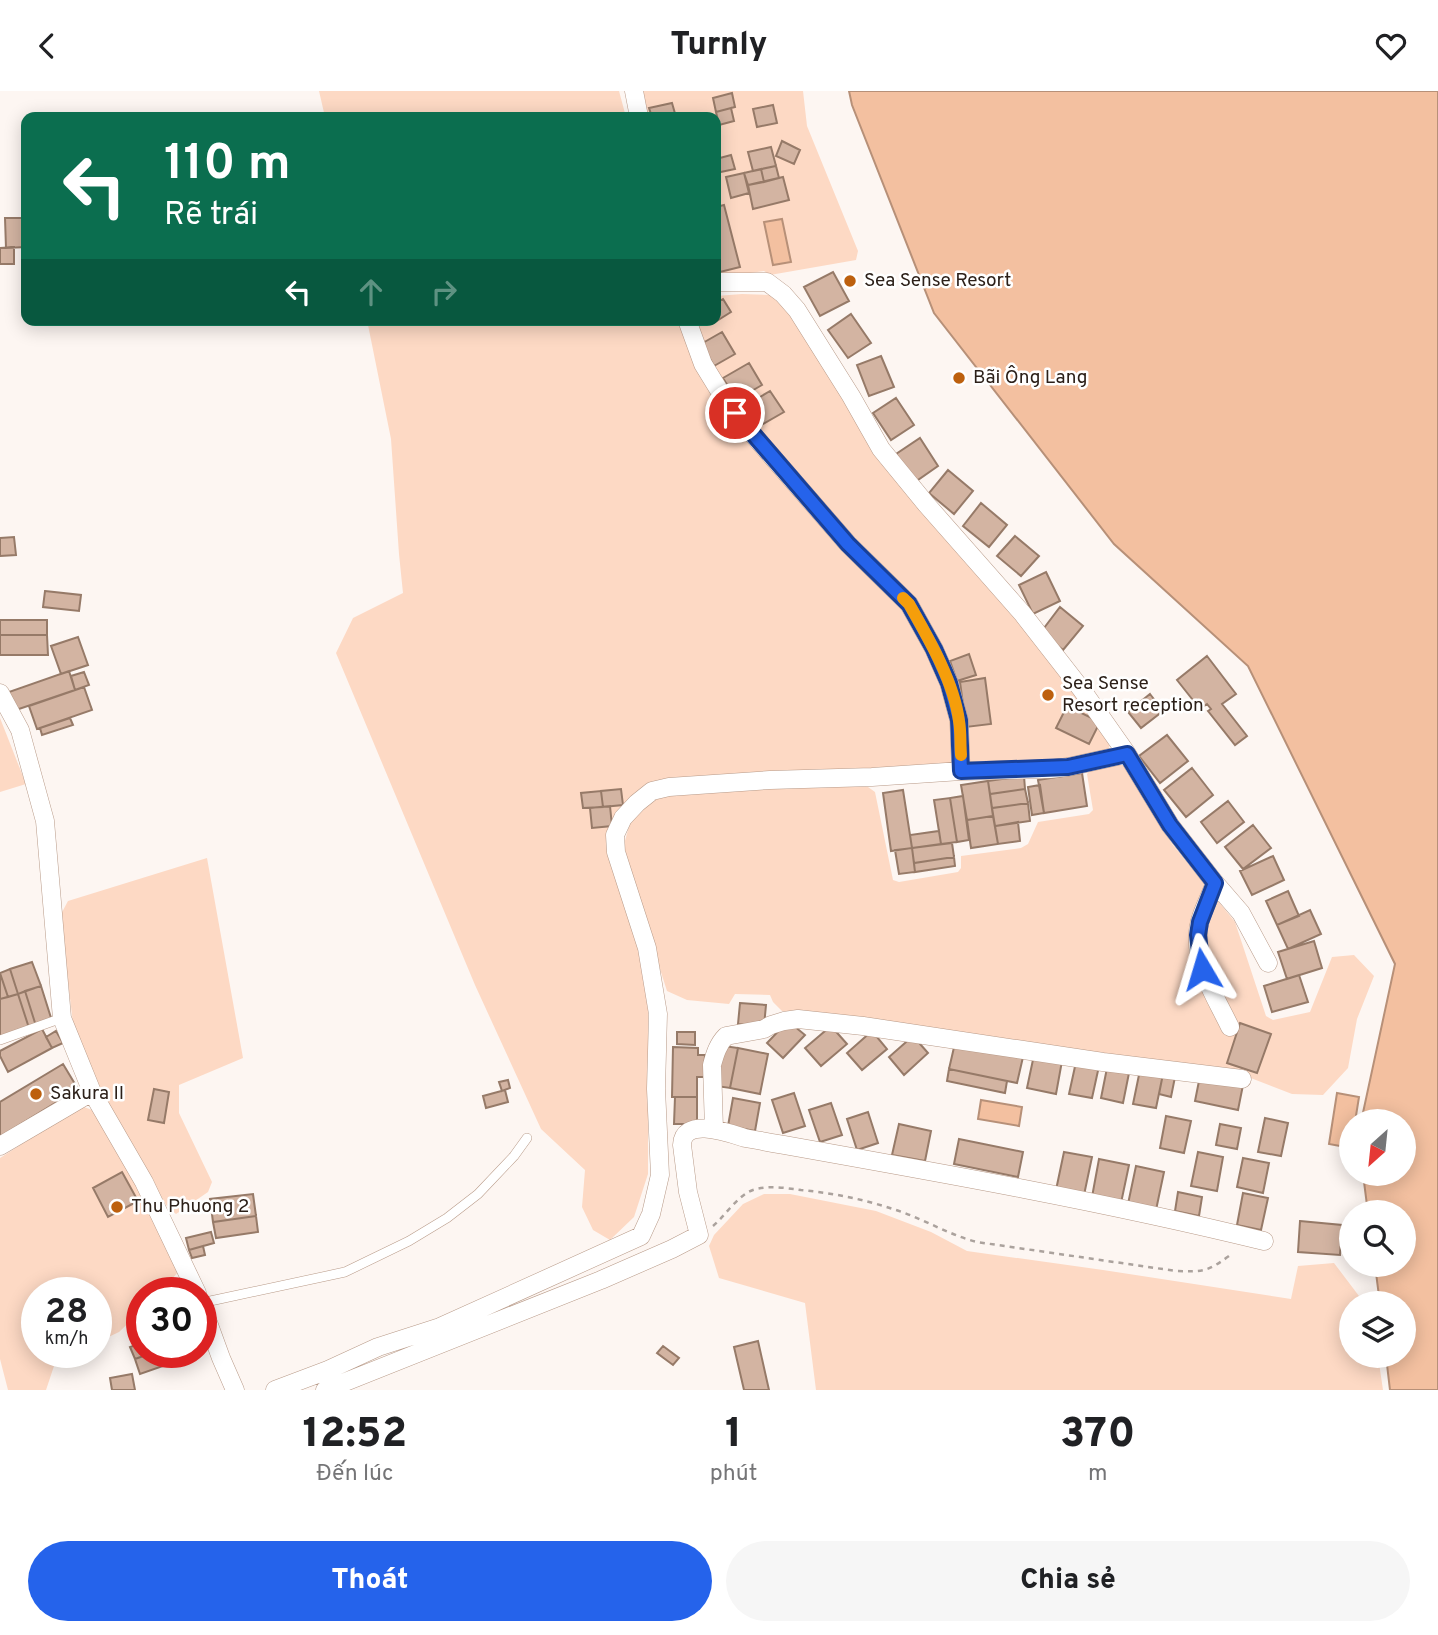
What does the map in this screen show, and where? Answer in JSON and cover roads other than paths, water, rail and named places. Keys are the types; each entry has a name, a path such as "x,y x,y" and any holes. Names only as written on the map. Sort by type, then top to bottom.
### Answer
{"street":[{"path":"634,91 638,112"},
{"path":"721,282 767,282 783,294 797,310 881,449 1022,613 1082,690 1127,754 1170,825 1241,913 1268,963"},
{"path":"689,326 703,364 742,422 848,544 909,604 949,683 959,720 961,771"},
{"path":"0,693 20,730 46,821 62,1018 92,1092 144,1182 189,1277"},
{"path":"275,1390 378,1347 440,1327 641,1236 651,1214 660,1175 656,1089 658,1014 647,948 616,852 615,835 623,818 637,803 652,792 670,787 1068,767 1127,754"},
{"path":"1215,883 1200,922 1199,951 1202,969 1230,1027"},
{"path":"715,1129 712,1065 722,1041 726,1036 764,1029 784,1021 863,1026 1103,1062 1242,1079"},
{"path":"0,1146 92,1092"},
{"path":"325,1390 601,1280 699,1235 688,1192 682,1138 695,1129 715,1129 745,1138 1168,1218 1264,1241"},
{"path":"217,1347 235,1390"}],"lane":[{"path":"0,1040 62,1018"},
{"path":"217,1300 345,1272 409,1241 478,1195 527,1138"}],"place":[{"name":"Sea Sense Resort","path":"850,281"},
{"name":"Bãi Ông Lang","path":"959,378"},
{"name":"Sea Sense Resort reception","path":"1048,695"},
{"name":"Sakura II","path":"36,1094"},
{"name":"Thu Phuong 2","path":"117,1207"}]}
